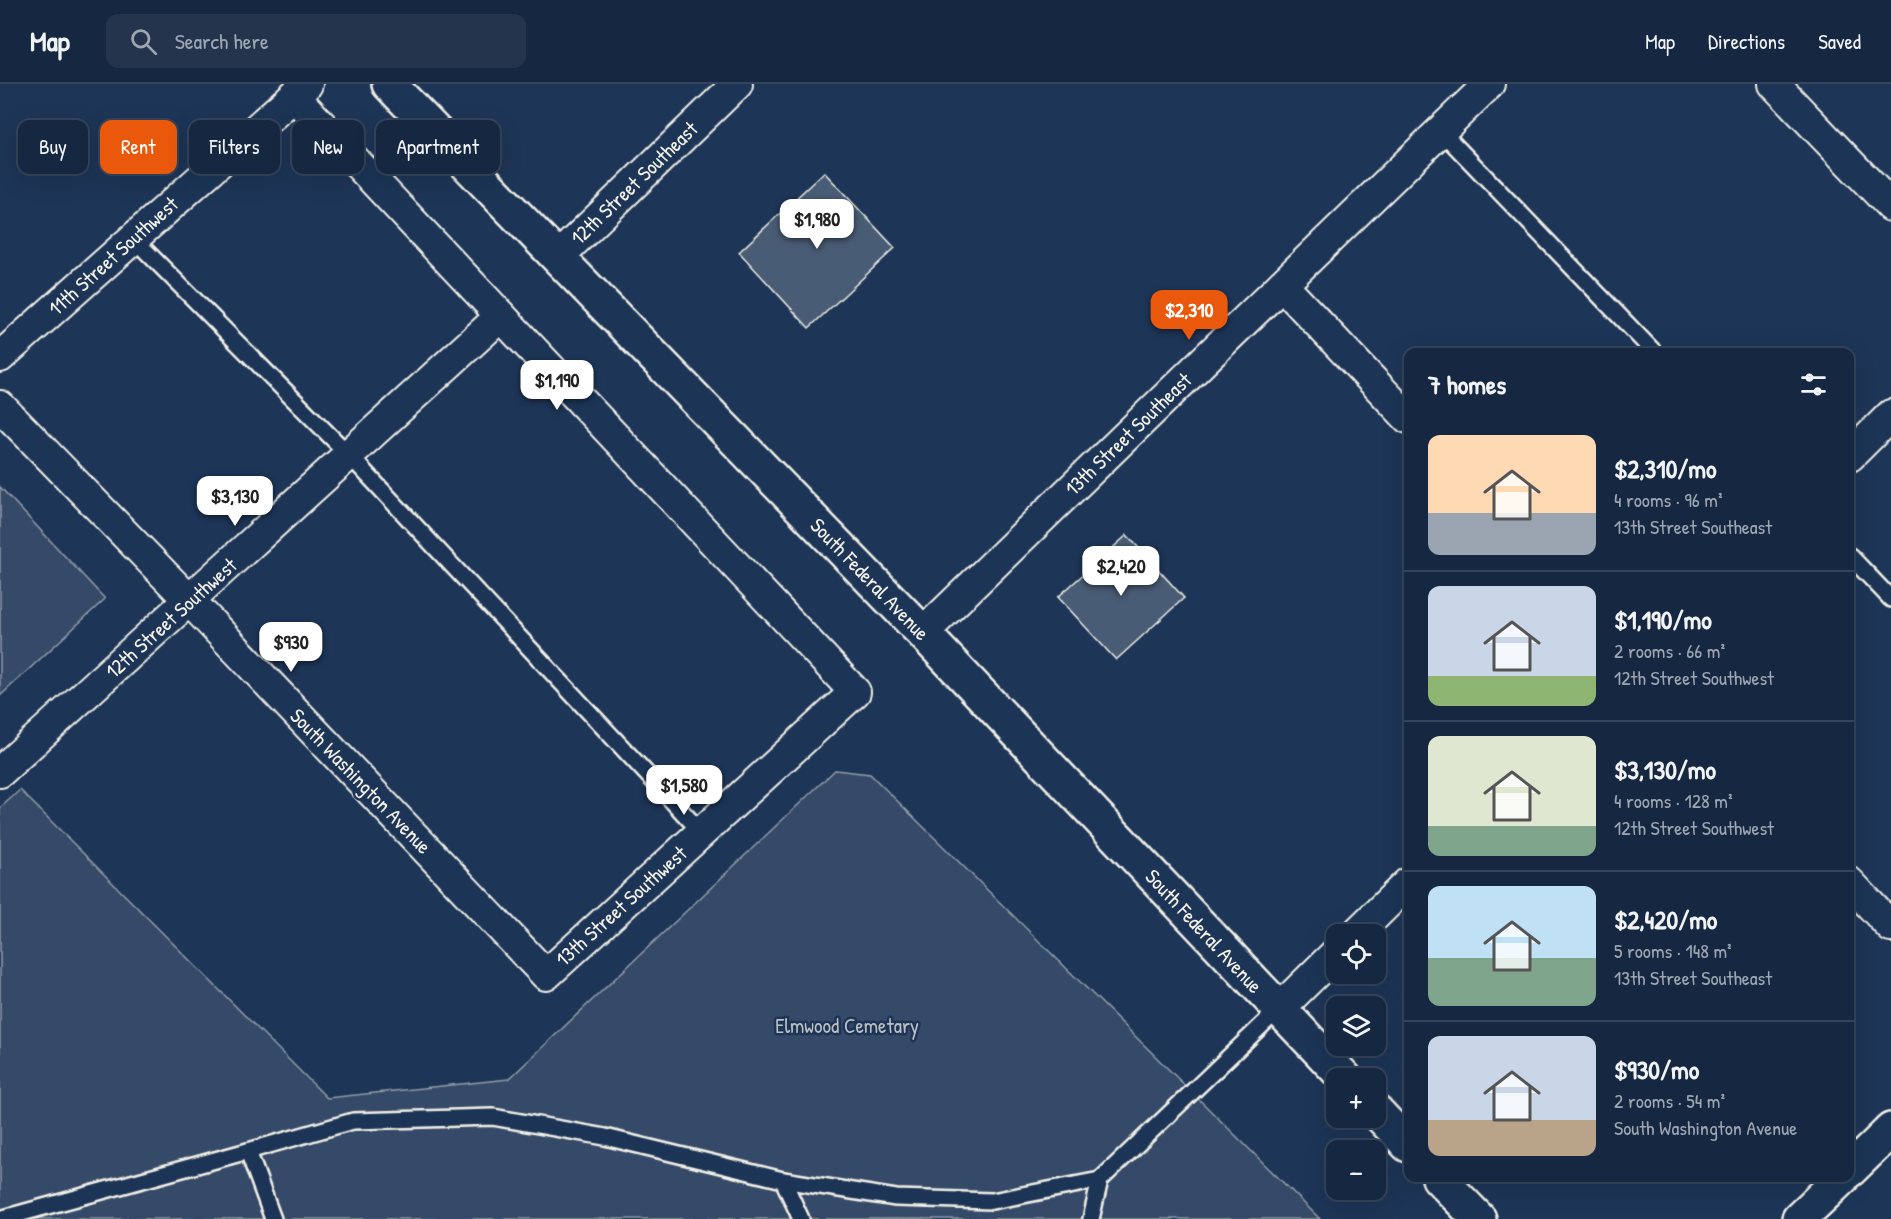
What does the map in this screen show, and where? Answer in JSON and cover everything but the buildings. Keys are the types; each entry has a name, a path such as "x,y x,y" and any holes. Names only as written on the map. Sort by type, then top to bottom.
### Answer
{"main road":[{"name":"South Federal Avenue","path":"389,84 922,633 1335,1068"},
{"path":"1386,1122 1404,1141"},
{"path":"1854,1166 1891,1130"},
{"path":"1443,1182 1479,1219"},
{"path":"1799,1219 1838,1182"}],"street":[{"name":"12th Street Southeast","path":"558,257 737,84"},
{"name":"13th Street Southeast","path":"922,633 1490,84"},
{"path":"1774,84 1891,206"},
{"path":"300,90 501,316"},
{"name":"11th Street Southwest","path":"0,357 300,90"},
{"path":"1282,285 1404,414"},
{"name":"12th Street Southwest","path":"0,772 350,456 501,316"},
{"name":"13th Street Southwest","path":"501,316 855,692 546,975"},
{"name":"South Washington Avenue","path":"0,406 190,601 546,975"},
{"path":"1854,452 1891,416"},
{"path":"1366,924 1404,887"},
{"path":"1854,887 1891,927"},
{"path":"1279,1009 1326,963"}],"lane":[{"path":"1441,131 1650,348"},
{"path":"133,238 350,456 702,832"},
{"path":"1854,560 1891,599"},
{"path":"0,1219 20,1216 353,1121 493,1117 605,1137 783,1180 896,1198 992,1201 1100,1180 1279,1009"},
{"path":"248,1151 273,1219"},
{"path":"783,1180 801,1219"},
{"path":"1091,1219 1100,1180"}],"green space":[{"path":"0,487 105,599 0,696"},
{"name":"Elmwood Cemetary","path":"835,770 870,774 1320,1219 0,1219 0,808 20,790 327,1098 509,1079"}]}
